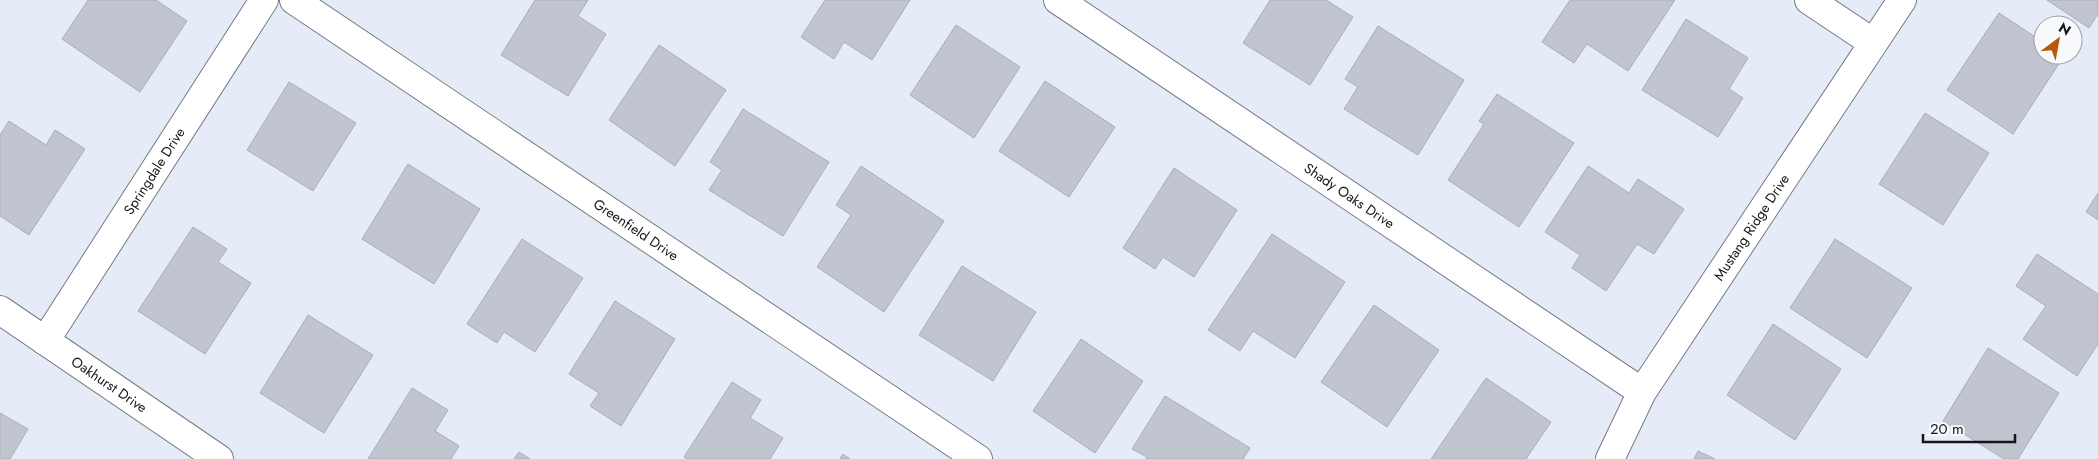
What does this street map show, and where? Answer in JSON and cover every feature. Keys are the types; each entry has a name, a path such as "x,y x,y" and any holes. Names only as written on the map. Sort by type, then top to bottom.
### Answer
{"street":[{"name":"Springdale Drive","path":"45,341 264,0"},
{"name":"Greenfield Drive","path":"294,0 978,459"},
{"name":"Shady Oaks Drive","path":"1058,0 1642,392"},
{"path":"1809,0 1872,42"},
{"name":"Mustang Ridge Drive","path":"1610,459 1642,392 1872,42 1902,0"},
{"name":"Oakhurst Drive","path":"0,310 219,459"}],"building":[{"path":"88,0 156,0 187,21 140,92 62,39"},
{"path":"535,0 588,0 578,16 606,34 568,96 501,55"},
{"path":"825,0 910,0 872,60 844,42 834,59 801,37"},
{"path":"1270,0 1326,0 1353,17 1310,85 1243,43"},
{"path":"1570,0 1675,0 1628,71 1587,44 1574,63 1542,42"},
{"path":"2047,0 2098,0 2098,14 2089,28 2083,24 2083,15 2070,15"},
{"path":"1999,13 2033,35 2033,65 2058,65 2013,134 1947,90"},
{"path":"1686,19 1748,58 1729,89 1743,98 1718,137 1642,90"},
{"path":"956,25 1020,67 974,138 910,95"},
{"path":"1378,26 1464,80 1418,155 1344,109 1358,87 1345,79"},
{"path":"659,45 726,90 675,166 609,120"},
{"path":"1045,81 1115,127 1069,197 999,151"},
{"path":"289,82 356,123 313,191 247,150"},
{"path":"1497,94 1574,143 1519,227 1448,180 1484,124 1479,121"},
{"path":"743,109 829,162 783,236 709,190 722,170 710,162"},
{"path":"1925,113 1989,153 1943,225 1879,184"},
{"path":"9,121 46,145 55,130 85,149 29,235 0,216 0,135"},
{"path":"408,164 480,209 434,284 362,239"},
{"path":"861,166 944,221 884,312 817,267 851,215 836,205"},
{"path":"1588,166 1629,193 1638,179 1684,209 1654,254 1637,244 1606,291 1572,268 1580,255 1545,232"},
{"path":"1174,168 1237,210 1194,277 1163,257 1155,269 1123,248"},
{"path":"2098,193 2098,220 2086,212"},
{"path":"193,227 227,249 218,262 251,283 205,354 138,311"},
{"path":"1272,234 1345,282 1295,358 1253,331 1240,351 1208,330"},
{"path":"522,239 583,278 535,352 504,332 497,343 467,324"},
{"path":"1835,239 1912,288 1867,358 1790,308"},
{"path":"2037,254 2098,294 2098,344 2077,376 2023,339 2046,306 2016,286"},
{"path":"962,266 1036,312 993,381 919,335"},
{"path":"615,301 675,339 621,426 590,406 599,393 569,374"},
{"path":"1374,305 1439,350 1387,427 1321,382"},
{"path":"308,315 373,355 324,433 260,393"},
{"path":"1773,324 1841,369 1795,440 1727,395"},
{"path":"1081,339 1143,381 1095,453 1033,411"},
{"path":"1988,348 2059,393 2018,459 2004,459 1943,421"},
{"path":"1486,378 1551,422 1526,459 1431,459"},
{"path":"732,382 761,400 750,418 783,438 770,459 688,459 684,457"},
{"path":"412,388 448,410 435,431 459,446 451,459 368,459"},
{"path":"1165,396 1250,448 1243,459 1146,459 1147,457 1132,449"},
{"path":"0,413 28,429 10,459 0,459"},
{"path":"1698,451 1715,459 1694,459"},
{"path":"519,452 530,459 514,459"},
{"path":"843,454 850,459 840,459"}]}
